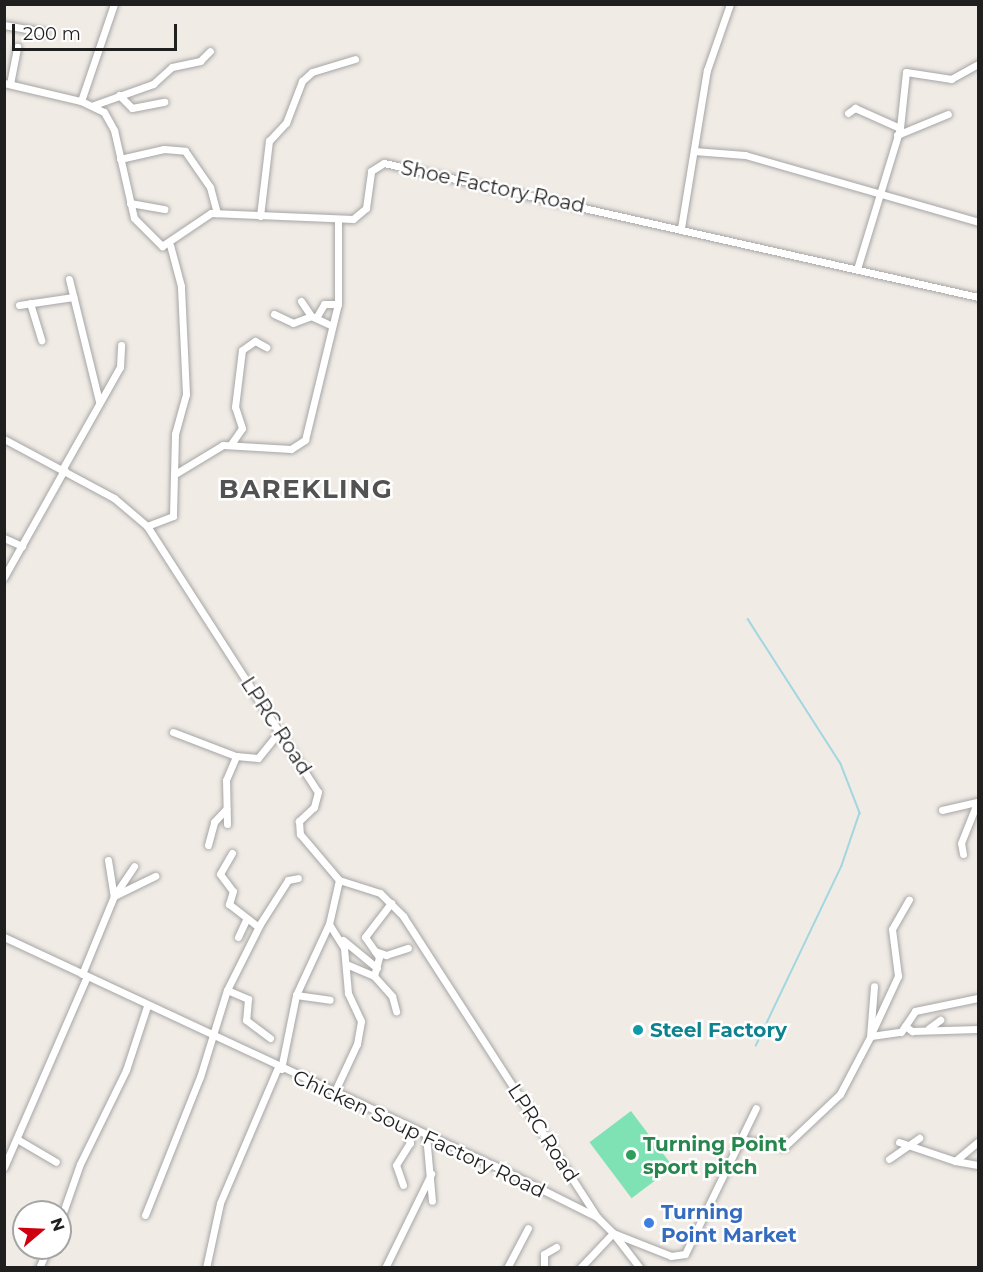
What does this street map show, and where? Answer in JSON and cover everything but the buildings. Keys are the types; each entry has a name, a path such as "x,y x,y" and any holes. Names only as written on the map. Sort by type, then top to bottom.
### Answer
{"street":[{"path":"81,100 114,4"},
{"path":"681,228 707,70 730,4"},
{"path":"4,25 44,32"},
{"path":"17,47 7,84 81,100 94,105 111,122 130,203 150,239 170,245"},
{"path":"94,105 153,84 172,67 200,61 210,51"},
{"path":"260,216 269,141 286,123 302,81 312,72 355,59"},
{"path":"857,269 877,194 898,131 906,72 951,79 978,64"},
{"path":"119,95 132,108 164,102"},
{"path":"848,113 855,108 898,131 948,114"},
{"path":"120,159 164,148 185,150 210,187 217,213 170,245"},
{"path":"694,151 745,155 978,222"},
{"name":"Shoe Factory Road","path":"217,213 338,219 363,214 371,171 384,163 681,228 978,297"},
{"path":"130,203 164,209"},
{"path":"231,444 291,449 305,440 330,326 338,304 338,219"},
{"path":"147,526 172,519 175,434 186,394 181,286 170,245"},
{"path":"69,279 99,401"},
{"path":"19,304 73,297"},
{"path":"302,302 314,317 330,326"},
{"path":"30,303 41,340"},
{"path":"274,314 293,323 314,317 324,304 338,304"},
{"path":"175,474 231,444 242,428 235,407 243,350 255,341 266,347"},
{"path":"4,577 99,401 123,362 121,345"},
{"name":"LPRC Road","path":"4,439 64,469 125,506 147,526 281,730 318,792 314,807 299,821 300,834 339,880 380,893 391,903 597,1217"},
{"path":"4,538 22,546"},
{"path":"173,732 236,756 258,758 281,730"},
{"path":"227,824 226,780 236,756"},
{"path":"942,810 978,803"},
{"path":"963,854 961,843 978,803"},
{"path":"208,845 214,822 226,809"},
{"path":"232,853 220,874 233,891 231,907 258,927"},
{"path":"108,860 114,896"},
{"path":"4,1167 84,975 114,896 134,866"},
{"path":"114,896 155,876"},
{"path":"145,1215 212,1037 227,990 258,927 288,880 298,878"},
{"path":"206,1268 220,1203 280,1068 296,995 330,926 339,880"},
{"path":"739,1139 784,1147 840,1094 898,976 892,929 909,900"},
{"path":"374,976 377,968 375,951 365,937 391,903"},
{"path":"238,937 246,920"},
{"path":"330,926 344,948 348,993 361,1021 357,1044 334,1093"},
{"path":"330,926 358,957 377,968"},
{"name":"Chicken Soup Factory Road","path":"4,937 597,1217 613,1233 671,1256 685,1254 756,1108"},
{"path":"375,951 386,955 408,948"},
{"path":"346,964 374,976 392,996 396,1011"},
{"path":"870,1037 874,986"},
{"path":"227,990 248,999 246,1020 270,1038"},
{"path":"296,995 330,1000"},
{"path":"870,1037 901,1032 915,1011 976,998 978,1006"},
{"path":"70,1200 76,1187 80,1164 126,1070 147,1006"},
{"path":"929,1028 940,1020"},
{"path":"905,1026 912,1032 929,1028 978,1029"},
{"path":"403,1185 396,1165 410,1143 409,1127"},
{"path":"426,1135 432,1174 432,1201"},
{"path":"889,1159 919,1138"},
{"path":"17,1139 56,1162"},
{"path":"899,1142 955,1161 978,1165"},
{"path":"955,1161 978,1142"},
{"path":"385,1268 432,1174"},
{"path":"507,1268 528,1228"},
{"path":"580,1268 613,1233 640,1268"},
{"path":"544,1268 544,1254 556,1247"}],"green space":[{"name":"Turning Point sport pitch","path":"631,1111 673,1167 632,1198 589,1142"}],"waterway":[{"path":"748,619 841,764 860,813 842,866 756,1046"}],"place":[{"name":"Steel Factory","path":"638,1030"},
{"name":"Turning Point sport pitch","path":"631,1155"},
{"name":"Turning Point Market","path":"649,1223"}],"district":[{"name":"BAREKLING","path":"306,490"}]}
